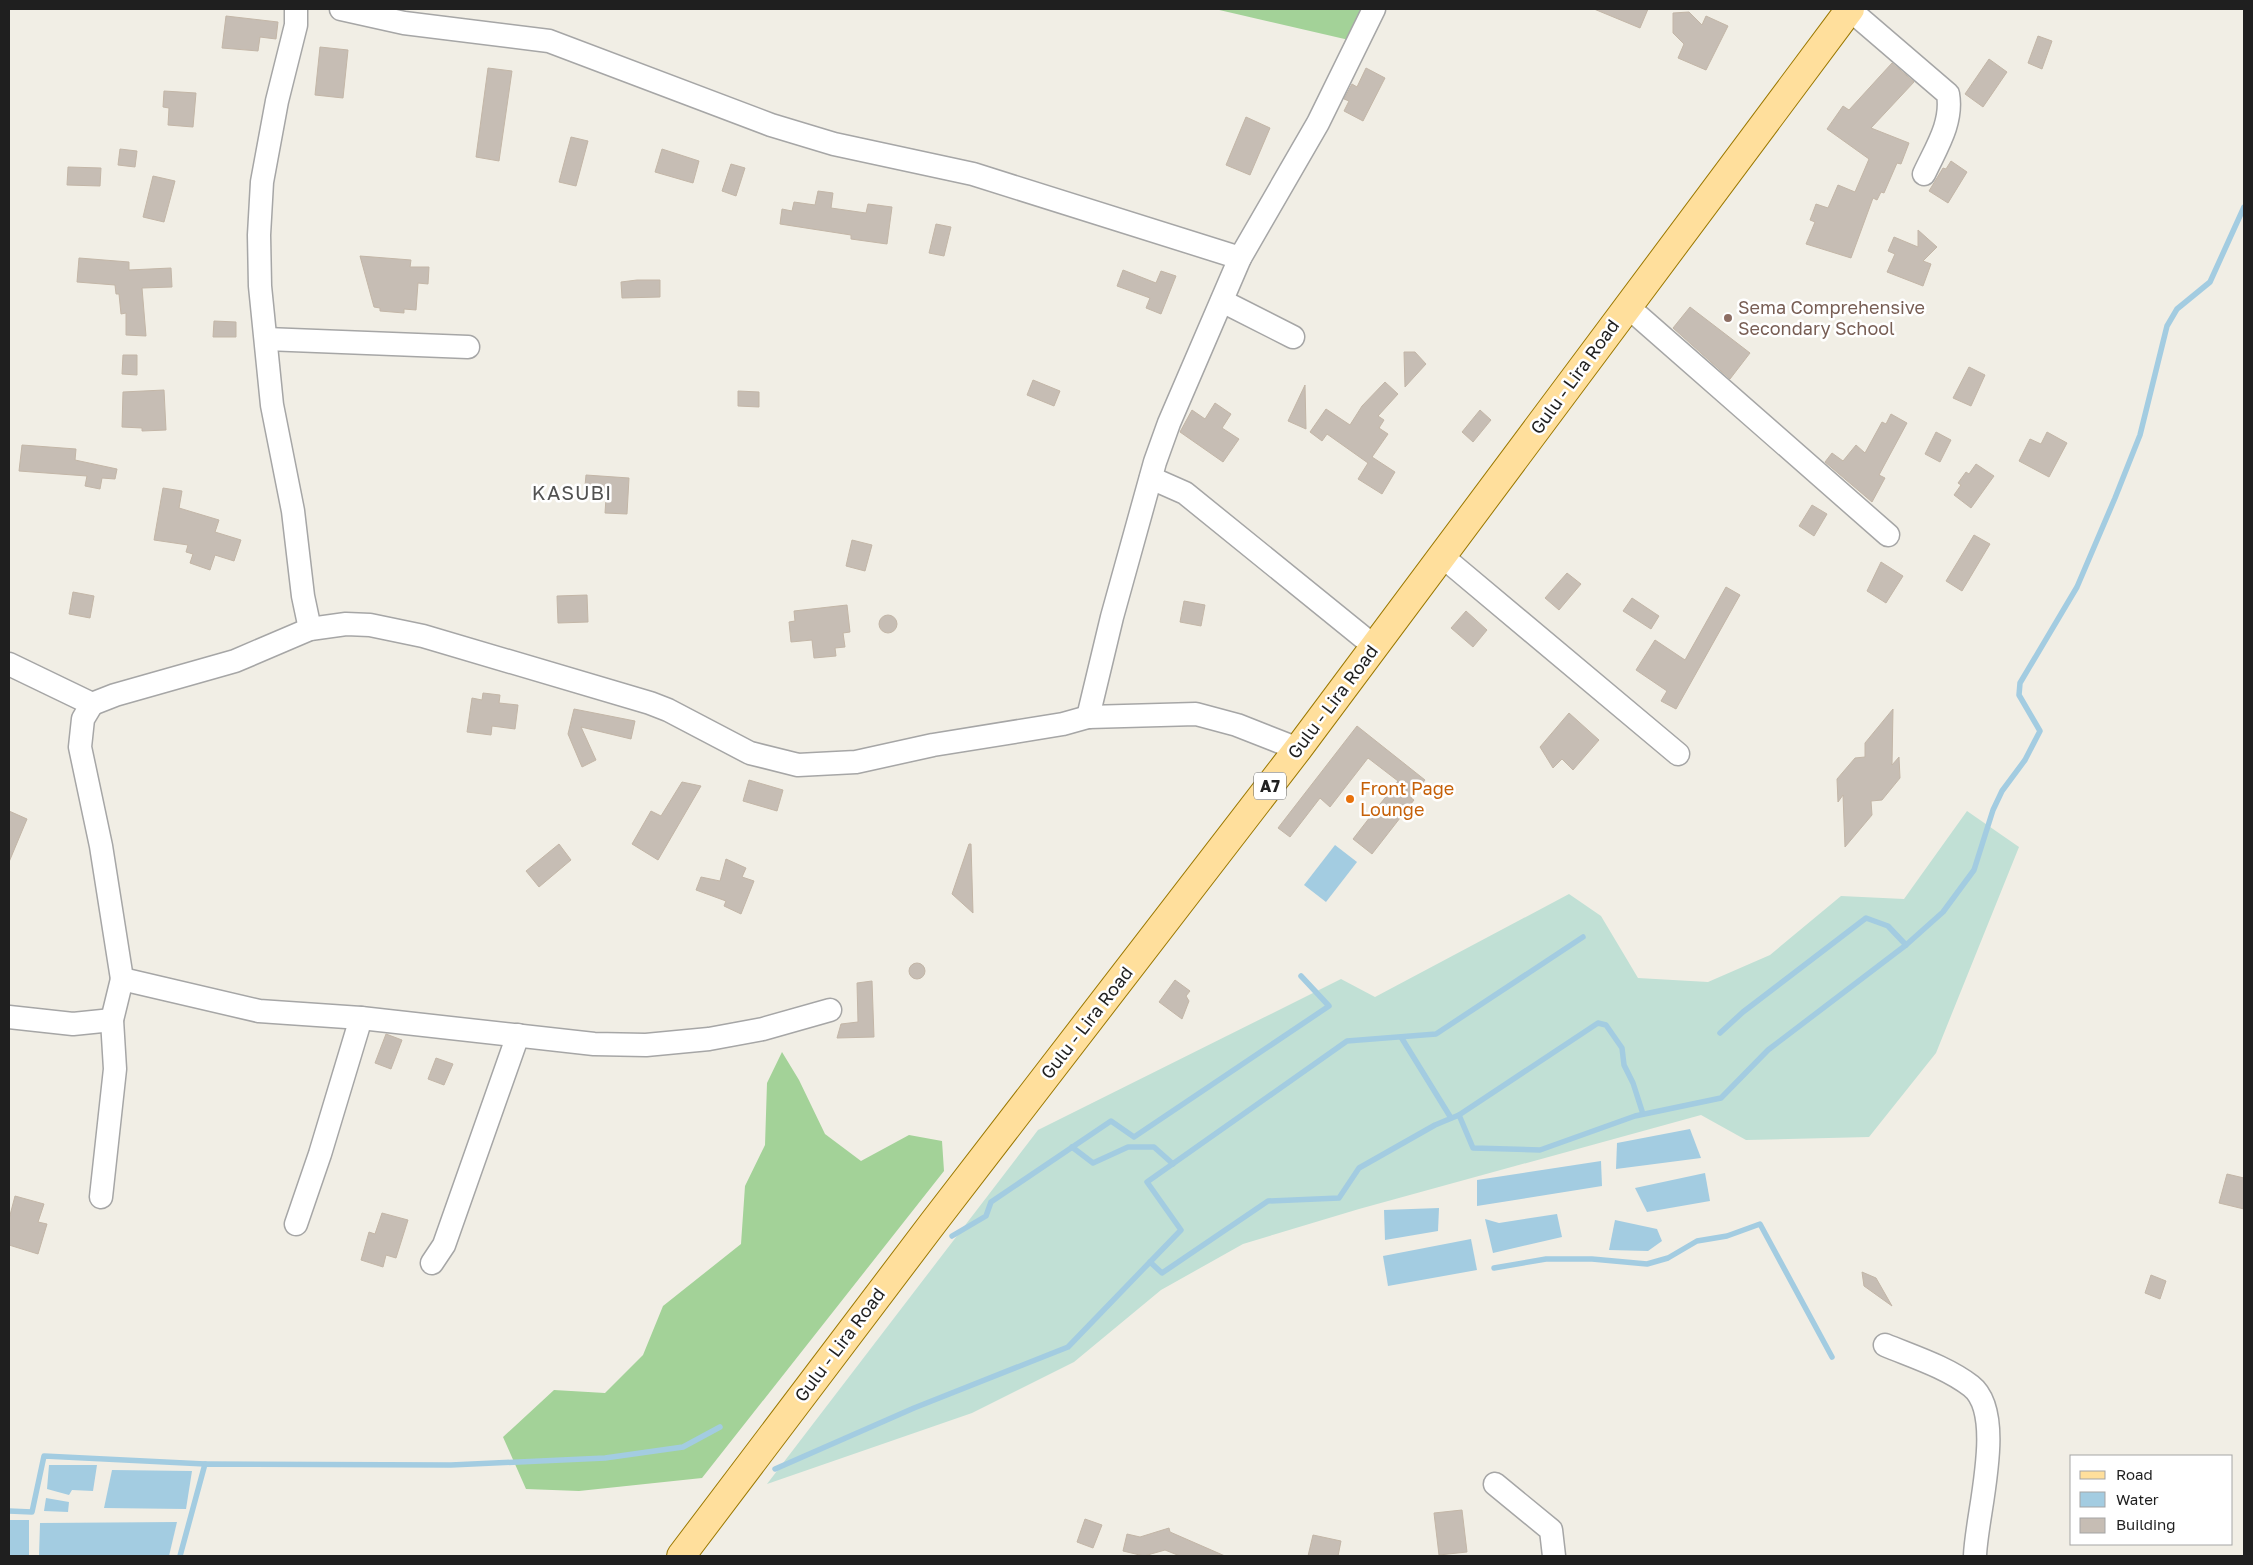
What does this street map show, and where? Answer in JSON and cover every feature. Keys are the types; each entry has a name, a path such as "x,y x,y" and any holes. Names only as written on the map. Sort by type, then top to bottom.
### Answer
{"main road":[{"name":"Gulu - Lira Road","path":"681,1556 927,1231 1298,749 1443,557 1627,306 1849,9"}],"street":[{"path":"310,629 303,596 293,512 274,422 260,286 259,235 262,182 277,101 296,17 313,9"},
{"path":"341,9 404,23 550,41 765,124 834,144 973,174 1240,258"},
{"path":"1088,717 1112,617 1166,430 1240,258 1318,123 1374,9"},
{"path":"1849,9 1948,94 1950,107 1947,126 1924,174"},
{"path":"1222,302 1293,338"},
{"path":"1627,306 1888,535"},
{"path":"266,339 468,347"},
{"path":"1151,478 1184,493 1375,647"},
{"path":"1443,557 1678,754"},
{"path":"101,1197 115,1068 112,1020 122,979 101,846 80,747 83,719 92,704 115,695 235,661 310,629 346,624 370,626 423,636 650,703 668,710 744,751 798,765 856,762 933,745 1063,724 1088,717 1196,714 1237,725 1298,749"},
{"path":"9,664 92,704"},
{"path":"122,979 259,1011 361,1018 594,1044 646,1045 709,1039 763,1029 830,1010"},
{"path":"9,1017 73,1024 112,1020"},
{"path":"296,1224 320,1154 361,1018"},
{"path":"432,1263 444,1245 518,1035"},
{"path":"1885,1345 1940,1368 1972,1387 1978,1394 1990,1426 1990,1444 1975,1556"},
{"path":"1495,1484 1551,1530 1554,1556"}],"green space":[{"path":"1215,9 1365,9 1349,40"},
{"path":"782,1052 799,1080 825,1134 861,1161 909,1135 942,1141 944,1171 702,1478 579,1491 526,1489 503,1437 554,1390 605,1393 643,1355 663,1306 741,1244 745,1186 765,1145 767,1083"}],"shaded area":[{"path":"1967,811 2019,847 1936,1053 1869,1137 1746,1140 1701,1115 1359,1209 1243,1244 1161,1290 1074,1362 972,1413 767,1484 1038,1130 1341,979 1375,997 1569,894 1601,916 1638,978 1708,982 1770,955 1841,896 1904,899"}],"water":[{"path":"1335,845 1357,862 1326,902 1304,885"},
{"path":"1690,1129 1701,1158 1616,1169 1617,1143"},
{"path":"1601,1161 1602,1186 1477,1206 1477,1180"},
{"path":"1705,1173 1710,1201 1647,1212 1635,1188"},
{"path":"1439,1208 1438,1231 1385,1240 1384,1210"},
{"path":"1557,1214 1562,1237 1493,1253 1485,1219 1499,1223"},
{"path":"1615,1220 1657,1229 1662,1241 1648,1251 1609,1250"},
{"path":"1471,1239 1477,1270 1388,1286 1383,1256"},
{"path":"49,1465 97,1465 93,1491 72,1490 69,1495 47,1489"},
{"path":"112,1470 192,1471 186,1509 104,1508"},
{"path":"46,1498 69,1502 68,1512 44,1511"},
{"path":"9,1520 29,1520 29,1556 9,1556"},
{"path":"177,1522 169,1556 39,1556 40,1523"}],"building":[{"path":"1594,9 1648,9 1640,28"},
{"path":"1689,12 1702,25 1706,16 1728,26 1706,70 1678,58 1684,44 1673,33 1673,13"},
{"path":"226,16 278,22 276,39 260,37 258,51 222,48"},
{"path":"2038,36 2052,41 2042,69 2028,63"},
{"path":"320,47 348,50 343,98 315,95"},
{"path":"1989,59 2007,72 1983,107 1965,94"},
{"path":"1892,63 1914,82 1871,128 1909,143 1901,164 1897,163 1884,193 1881,192 1877,200 1873,198 1851,258 1806,244 1815,222 1810,220 1816,204 1828,208 1838,185 1855,192 1869,159 1827,129 1843,106 1849,110"},
{"path":"488,68 512,71 499,161 476,157"},
{"path":"1366,68 1385,78 1363,121 1344,111 1349,101 1344,99 1352,84 1357,87"},
{"path":"164,91 196,93 193,127 168,125 169,108 163,107"},
{"path":"1246,117 1270,128 1250,175 1226,165"},
{"path":"571,137 588,141 576,186 559,182"},
{"path":"120,149 137,151 135,167 118,165"},
{"path":"662,149 699,161 693,183 655,172"},
{"path":"1951,161 1967,172 1948,203 1929,191 1943,168 1946,169"},
{"path":"731,164 745,168 736,196 722,191"},
{"path":"68,167 101,168 100,186 67,185"},
{"path":"153,176 175,181 164,222 143,217"},
{"path":"818,191 833,193 831,208 866,213 868,204 892,207 887,244 851,239 851,235 780,224 782,209 792,211 794,202 815,205"},
{"path":"936,224 951,227 944,256 929,253"},
{"path":"1918,230 1937,247 1923,261 1931,264 1923,286 1887,272 1895,254 1888,251 1894,237 1918,247"},
{"path":"360,256 411,260 410,267 429,267 428,284 418,283 416,310 404,309 404,313 380,311 380,308 374,307"},
{"path":"79,258 129,262 129,270 171,268 172,287 142,288 146,336 126,335 126,313 121,314 119,294 116,294 115,285 77,282"},
{"path":"1123,270 1156,283 1161,271 1176,276 1161,314 1146,308 1150,298 1117,286"},
{"path":"660,280 660,297 622,298 621,282"},
{"path":"1690,307 1750,353 1730,379 1673,328"},
{"path":"214,321 236,322 236,337 213,337"},
{"path":"1404,352 1415,352 1426,364 1405,387"},
{"path":"123,355 137,355 137,375 122,374"},
{"path":"1969,367 1985,375 1971,406 1953,398"},
{"path":"1033,380 1060,391 1054,406 1027,395"},
{"path":"1385,382 1398,394 1378,416 1384,420 1379,428 1388,434 1372,457 1395,472 1382,494 1358,479 1368,463 1327,434 1322,441 1310,432 1326,409 1350,425 1362,406"},
{"path":"1305,385 1306,429 1288,421"},
{"path":"164,390 166,430 142,431 142,428 122,427 123,392"},
{"path":"738,391 759,392 759,407 738,406"},
{"path":"1215,403 1231,414 1222,428 1239,439 1223,462 1180,432 1192,410 1205,419"},
{"path":"1480,410 1491,420 1473,442 1462,432"},
{"path":"1891,414 1907,423 1879,475 1885,478 1872,502 1825,462 1832,453 1843,461 1856,445 1865,453 1882,422 1886,424"},
{"path":"1936,432 1951,440 1940,462 1925,454"},
{"path":"2047,432 2067,443 2049,477 2019,461 2030,439 2041,444"},
{"path":"22,445 76,449 75,460 117,469 115,479 102,478 100,489 85,486 87,476 19,471"},
{"path":"1976,464 1994,476 1971,508 1954,495 1961,485 1958,483 1966,472 1969,474"},
{"path":"586,475 629,478 627,514 605,513 606,498 584,497"},
{"path":"163,488 182,491 179,508 219,520 215,532 241,540 234,561 215,555 210,570 190,563 193,554 186,552 188,545 154,540"},
{"path":"1812,505 1827,514 1814,536 1799,526"},
{"path":"1974,535 1990,544 1962,591 1946,581"},
{"path":"852,540 872,545 865,571 846,566"},
{"path":"1881,562 1903,576 1886,603 1867,591"},
{"path":"1567,573 1581,584 1559,610 1545,598"},
{"path":"1726,587 1740,595 1676,709 1661,701 1667,691 1636,670 1655,640 1685,660"},
{"path":"73,592 94,596 90,618 69,614"},
{"path":"587,595 588,622 558,623 557,596"},
{"path":"1632,598 1659,616 1651,629 1623,611"},
{"path":"1184,601 1205,605 1201,626 1180,622"},
{"path":"847,605 850,632 843,633 845,647 835,648 836,656 814,658 812,640 791,642 789,622 795,621 794,611"},
{"path":"1466,611 1487,630 1473,647 1451,628"},
{"path":"888,615 894,618 897,624 894,630 888,633 882,630 879,624 882,618"},
{"path":"483,693 500,695 499,703 518,705 515,729 492,726 491,735 467,732 472,698 482,700"},
{"path":"574,709 635,721 631,739 581,727 596,760 582,767 568,734"},
{"path":"1893,709 1892,765 1899,757 1900,778 1882,800 1871,801 1872,815 1845,847 1843,795 1838,802 1837,779 1855,758 1865,757 1865,743"},
{"path":"1569,713 1599,740 1573,770 1562,759 1553,768 1540,747"},
{"path":"1357,726 1425,780 1411,798 1414,800 1372,854 1353,839 1398,781 1368,758 1330,807 1320,798 1290,837 1278,828"},
{"path":"749,780 783,790 777,811 743,801"},
{"path":"682,782 701,786 658,860 632,844 651,811 661,816"},
{"path":"9,811 27,819 9,862"},
{"path":"559,844 571,860 539,887 526,871"},
{"path":"969,844 971,844 973,913 952,894"},
{"path":"726,859 746,868 742,877 754,881 741,914 724,906 726,901 696,890 701,877 720,881"},
{"path":"917,963 925,971 917,979 909,971"},
{"path":"1175,980 1190,991 1186,996 1189,1001 1182,1019 1159,1002"},
{"path":"872,981 874,1037 837,1038 841,1024 858,1022 857,983"},
{"path":"386,1034 402,1040 391,1069 375,1063"},
{"path":"436,1058 453,1064 444,1085 428,1079"},
{"path":"2227,1174 2244,1178 2244,1209 2219,1203"},
{"path":"15,1196 44,1204 38,1222 47,1224 38,1254 9,1245 9,1219"},
{"path":"382,1213 408,1220 396,1258 386,1255 383,1267 361,1260 369,1232 375,1234"},
{"path":"1862,1272 1876,1278 1892,1306 1864,1286"},
{"path":"2151,1275 2166,1281 2160,1299 2145,1293"},
{"path":"1462,1510 1467,1552 1439,1555 1434,1513"},
{"path":"1085,1519 1102,1525 1093,1548 1077,1542"},
{"path":"1169,1528 1170,1532 1225,1556 1180,1556 1165,1550 1144,1556 1123,1551 1127,1534 1140,1537"},
{"path":"1313,1535 1341,1541 1338,1556 1308,1556"}],"waterway":[{"path":"775,1469 914,1408 1068,1347 1150,1262 1162,1273 1268,1201 1339,1198 1359,1168 1435,1125 1459,1115 1473,1148 1540,1150 1635,1116 1721,1098 1768,1050 1906,945 1943,912 1974,870 1993,810 2002,791 2025,760 2040,731 2019,695 2020,683 2077,587 2115,498 2140,435 2167,326 2177,309 2210,282 2244,207"},
{"path":"1720,1033 1743,1012 1866,918 1888,926 1906,945"},
{"path":"1150,1262 1181,1230 1147,1182 1347,1041 1436,1034 1583,937"},
{"path":"952,1236 986,1216 991,1202 1111,1121 1134,1137 1329,1006 1301,976"},
{"path":"1459,1115 1598,1023 1606,1025 1622,1048 1624,1065 1633,1083 1643,1114"},
{"path":"1401,1037 1451,1118"},
{"path":"1072,1147 1093,1163 1128,1147 1154,1147 1173,1164"},
{"path":"1494,1268 1546,1259 1592,1259 1647,1264 1668,1258 1697,1241 1727,1236 1760,1224 1832,1357"},
{"path":"180,1556 205,1464 451,1465 605,1458 683,1447 720,1427"},
{"path":"9,1511 32,1512 44,1456 205,1464"}],"place":[{"name":"Sema Comprehensive Secondary School","path":"1728,318"},
{"name":"Front Page Lounge","path":"1350,799"}],"district":[{"name":"KASUBI","path":"572,493"}]}
